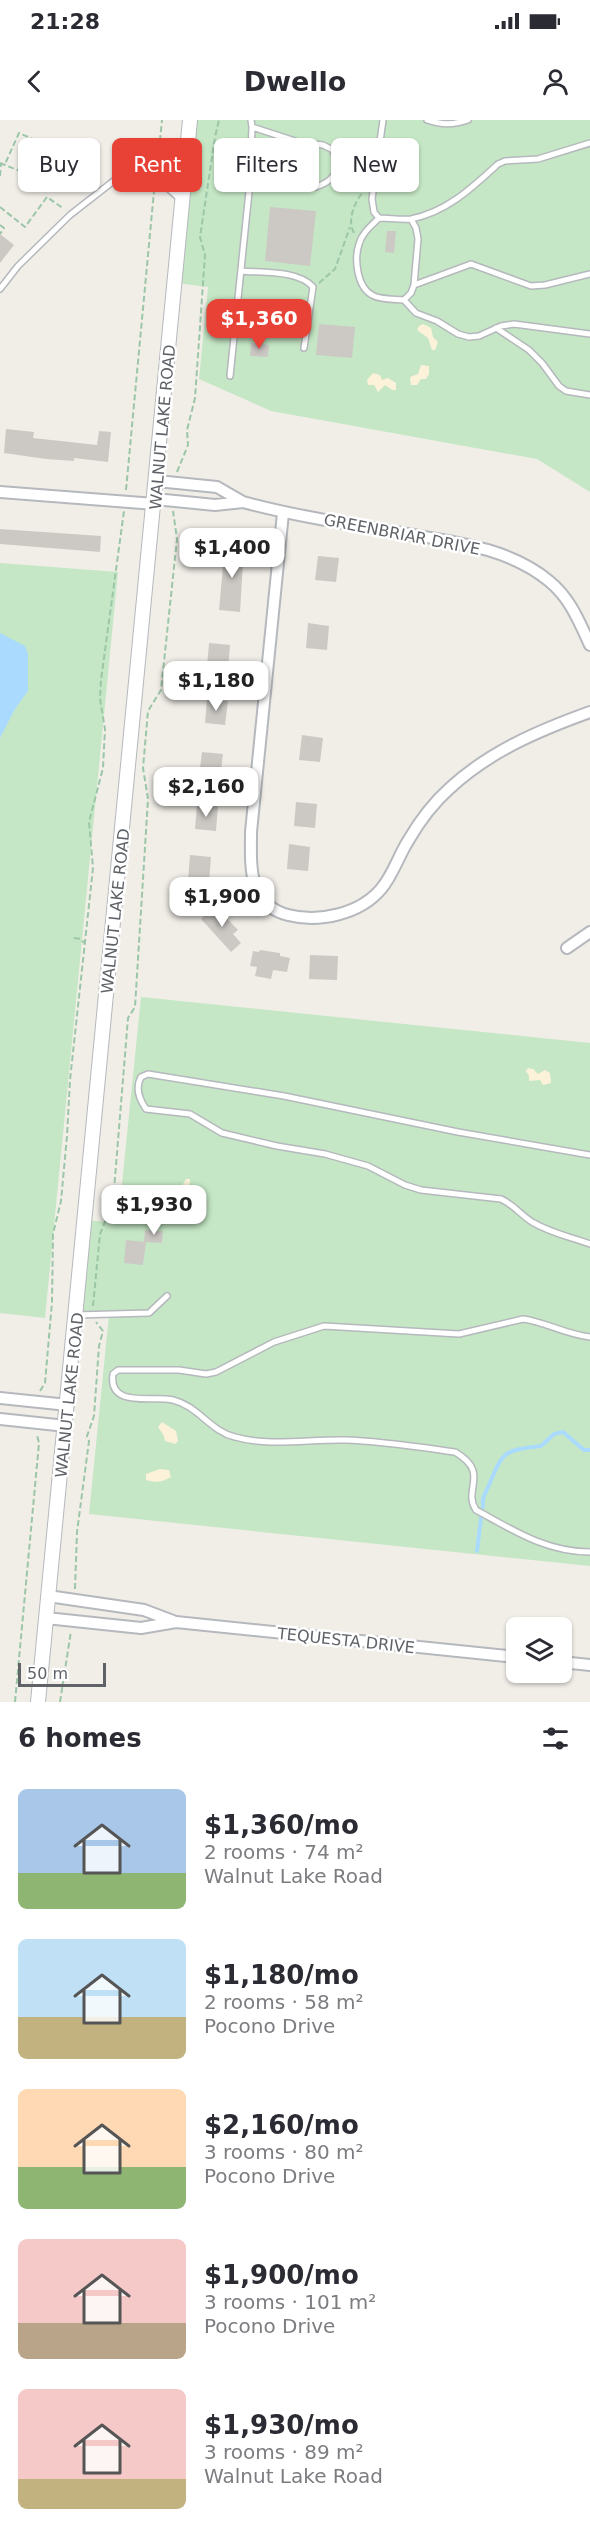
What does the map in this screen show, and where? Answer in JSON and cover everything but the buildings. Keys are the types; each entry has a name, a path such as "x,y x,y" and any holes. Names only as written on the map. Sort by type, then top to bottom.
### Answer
{"street":[{"name":"WALNUT LAKE ROAD","path":"188,138 190,120"},
{"name":"WALNUT LAKE ROAD","path":"38,1702 155,502 183,192"},
{"name":"GREENBRIAR DRIVE","path":"157,481 217,487 243,502 284,513 482,548 525,564 550,582 572,605 590,645"},
{"name":"GREENBRIAR DRIVE","path":"0,492 215,505 243,502"},
{"path":"284,513 251,832 251,869 254,886 264,902 271,907 286,915 316,918 357,908 380,891 424,816 449,788 484,761 523,740 590,711"},
{"path":"567,948 590,932"},
{"path":"0,1398 68,1405"},
{"path":"0,1419 66,1426"},
{"name":"TEQUESTA DRIVE","path":"48,1596 144,1610 176,1622 506,1656"},
{"name":"TEQUESTA DRIVE","path":"46,1618 141,1628 176,1622"},
{"path":"572,1663 590,1665"}],"lane":[{"path":"427,120 441,125 468,120"},
{"path":"381,138 384,121"},
{"path":"251,138 252,123 288,138"},
{"path":"590,143 538,159 505,161 498,164 456,200 411,219 378,218 366,231 359,244 357,264 362,285 372,296 404,300 416,313 437,321 458,334 479,336 496,328 514,324 590,334"},
{"path":"319,145 333,150 338,168 333,177 319,186"},
{"path":"0,289 18,266 70,215 112,183"},
{"path":"173,192 182,201"},
{"path":"230,376 249,192"},
{"path":"373,192 372,206 378,218"},
{"path":"404,300 411,293 414,285 418,239 417,228 411,219"},
{"path":"414,285 471,264 531,286 545,285 590,274"},
{"path":"241,271 297,277 306,280 313,287 304,348"},
{"path":"496,328 529,350 559,386 566,391 590,395"},
{"path":"590,1155 458,1132 284,1096 148,1074 141,1077 139,1081 138,1092 146,1109 190,1114 222,1133 324,1154 368,1166 405,1185 421,1190 501,1199 513,1205 530,1220 558,1236 590,1244"},
{"path":"76,1315 149,1313 167,1296"},
{"path":"590,1337 568,1334 533,1320 523,1319 459,1334 324,1326 274,1342 216,1372 206,1374 179,1370 118,1370 112,1374 112,1380 118,1393 125,1398 171,1400 185,1404 210,1426 235,1437 297,1442 345,1440 455,1452 470,1462 473,1469 473,1504 476,1510 530,1540 561,1549 590,1552"}],"path":[{"path":"160,138 162,120"},
{"path":"176,483 177,472 188,445 187,429 195,398 205,255 200,237 219,120"},
{"path":"0,176 2,163 19,133 51,147 37,178 2,163"},
{"path":"37,1401 39,1392 45,1383 52,1302 53,1234 61,1201 70,1080 93,867 89,822 103,768 105,747 101,680 125,500 154,192"},
{"path":"313,287 335,269 350,227 355,202 364,192"},
{"path":"0,207 25,227 47,197 70,215"},
{"path":"0,225 4,228 0,234"},
{"path":"350,227 359,244"},
{"path":"77,1532 89,1442 87,1436 94,1416 99,1346 104,1331 92,1318 100,1234 113,1202 128,1018 135,1007 148,799 143,768 148,711 161,690 177,539 173,516 174,501"},
{"path":"74,938 81,939 84,943"},
{"path":"15,1702 39,1443 36,1422"}],"green space":[{"path":"192,120 590,120 590,492 537,459 271,411 199,379 208,287 177,283 185,192 202,192 202,138 190,138"},
{"path":"0,563 118,572 45,1318 0,1313"},
{"path":"141,997 590,1043 590,1566 89,1514 109,1315 78,1311 87,1220 118,1223"}],"sand":[{"path":"423,324 431,328 433,337 438,342 435,350 432,350 428,338 417,330"},
{"path":"421,365 429,366 429,374 417,385 411,385 410,377 418,374"},
{"path":"373,373 380,375 382,380 388,378 396,383 396,390 385,385 378,392 374,385 368,385 367,380"},
{"path":"528,1068 538,1074 545,1070 550,1073 551,1083 543,1085 540,1080 529,1081 526,1071"},
{"path":"186,1179 190,1179 189,1203 184,1204 180,1195"},
{"path":"162,1422 176,1431 178,1441 175,1444 165,1441 158,1427"},
{"path":"160,1469 169,1470 171,1477 159,1482 146,1480 146,1474"}],"water":[{"path":"0,633 25,646 28,654 28,691 15,709 0,738"}],"waterway":[{"path":"483,1507 484,1496 498,1464 512,1451 541,1446 554,1434 563,1432 584,1450 590,1450"},
{"path":"477,1551 481,1518"}]}
